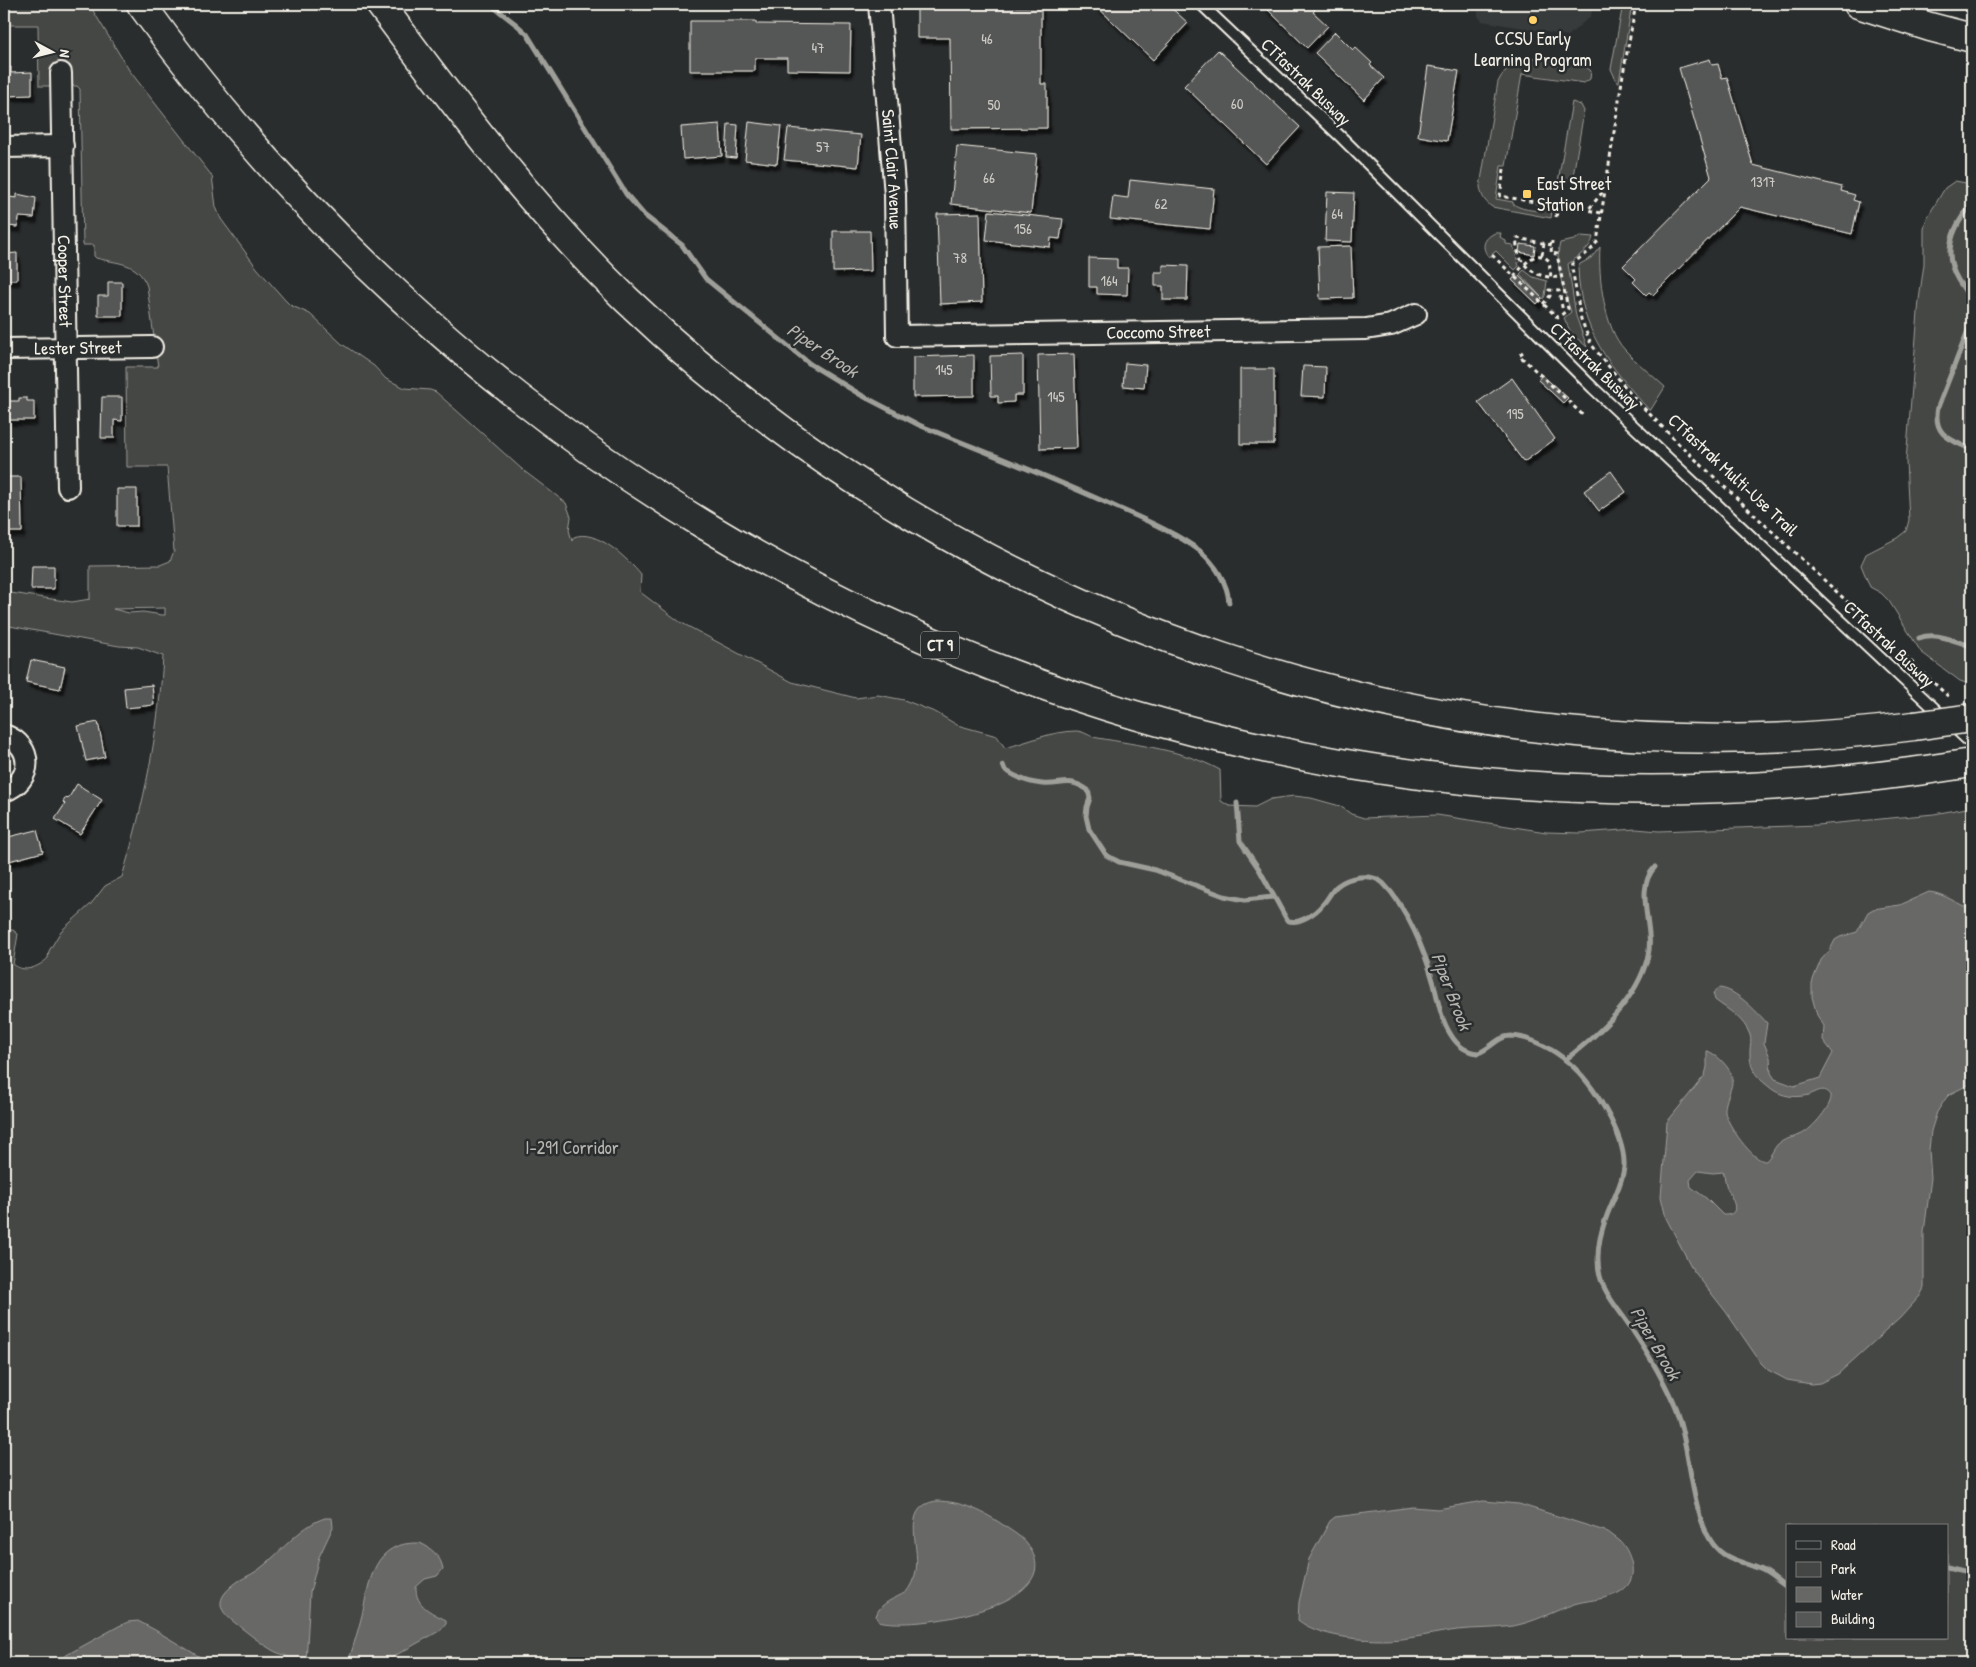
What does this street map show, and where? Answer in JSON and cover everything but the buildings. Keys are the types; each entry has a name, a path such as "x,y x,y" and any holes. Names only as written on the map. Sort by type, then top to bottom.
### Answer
{"main road":[{"name":"CT 9","path":"141,4 218,105 310,209 409,307 491,377 577,442 695,520 823,591 921,636 1033,681 1162,722 1286,752 1423,775 1585,787 1710,788 1832,782 1967,758"},
{"path":"380,4 484,142 531,199 589,262 663,333 750,406 864,487 960,544 1045,587 1146,631 1245,665 1367,699 1484,721 1601,735 1693,739 1806,737 1914,726 1965,712"},
{"path":"1858,4 1972,38"}],"street":[{"name":"Saint Clair Avenue","path":"879,4 895,195 897,336"},
{"name":"Cooper Street","path":"61,73 68,487"},
{"path":"4,147 63,146"},
{"name":"Coccomo Street","path":"897,336 1366,329 1391,325 1416,314"},
{"name":"Lester Street","path":"4,349 152,347"},
{"path":"4,736 18,742 23,749 26,767 24,775 19,782 4,791"}],"lane":[{"name":"CTfastrak Busway","path":"1201,4 1342,138 1967,758"}],"path":[{"name":"CTfastrak Multi-Use Trail","path":"1636,4 1597,242 1590,251 1573,263 1572,268 1581,319 1591,344 1633,397 1679,444 1965,712"},
{"path":"1504,169 1500,196 1567,206"},
{"path":"1602,212 1588,210 1605,188"},
{"path":"1556,217 1558,206"},
{"path":"1492,255 1558,318 1568,309 1560,277 1557,254 1551,253 1552,243 1516,238 1518,254 1525,265 1533,272 1551,277 1560,277"},
{"path":"1542,255 1544,243"},
{"path":"1514,276 1534,256 1542,255"},
{"path":"1542,255 1548,261 1551,277"},
{"path":"1543,304 1550,296 1549,290 1559,290 1564,313"},
{"path":"1523,352 1519,355 1584,416"}],"shaded area":[{"name":"CCSU Early Learning Program","path":"1478,4 1593,4 1591,16 1568,36 1482,21 1478,16"}],"green space":[{"name":"I-291 Corridor","path":"4,4 89,4 129,70 212,176 216,207 221,219 257,268 290,305 310,314 342,344 374,366 386,379 405,388 436,392 524,471 566,503 571,517 569,530 572,541 574,537 583,535 592,537 611,547 641,575 640,592 680,622 792,682 856,698 878,695 904,700 937,713 957,725 997,736 1005,748 1049,735 1076,731 1095,737 1176,753 1220,770 1221,801 1229,806 1255,807 1271,799 1294,796 1311,798 1340,806 1351,814 1364,818 1437,815 1546,832 1581,833 1636,829 1659,831 1817,825 1934,814 1972,807 1972,1663 4,1663 4,931 13,930 18,934 13,964 22,969 36,966 48,958 49,951 61,931 91,904 105,886 122,877 144,795 158,712 163,656 138,647 119,646 4,625 4,592 72,602 90,599 90,566 160,565 170,561 174,551 167,467 127,467 126,367 158,367 147,286 138,272 132,268 96,258 94,256 94,245 83,245 80,89 77,86 39,86 38,25 4,25","holes":["165,608 165,615 143,612 129,613 113,609"]},
{"path":"1623,4 1632,4 1619,82 1617,82 1611,69"},
{"path":"1529,58 1541,58 1584,65 1591,71 1590,79 1584,83 1522,74 1506,166 1501,166 1496,199 1513,202 1518,207 1527,209 1552,211 1551,218 1492,207 1483,198 1480,186 1498,82 1510,66"},
{"path":"1572,102 1581,105 1584,111 1573,176 1566,182 1558,181"},
{"path":"1955,181 1972,184 1972,685 1960,681 1921,652 1889,601 1881,593 1870,587 1861,565 1866,554 1897,538 1906,531 1909,520 1906,461 1919,300 1924,264 1924,229 1927,218 1945,188"},
{"path":"1495,233 1501,233 1500,237 1506,241 1506,244 1513,245 1519,266 1515,270 1496,251 1489,257 1486,253 1484,243 1488,237"},
{"path":"1581,236 1593,237 1592,241 1579,256 1568,264 1576,316 1587,347 1571,333 1564,318 1571,312 1565,295 1558,260 1560,243 1574,240"},
{"path":"1600,247 1601,287 1612,329 1625,350 1665,387 1650,411 1622,378 1599,346 1584,311 1578,268 1580,264 1591,258"},
{"path":"1524,270 1533,277 1547,281 1543,299 1520,274"}],"water":[{"path":"1929,892 1972,909 1972,1083 1946,1098 1937,1112 1931,1131 1929,1150 1931,1178 1924,1232 1924,1288 1920,1296 1900,1318 1838,1374 1820,1383 1811,1384 1787,1380 1768,1370 1761,1363 1726,1312 1693,1270 1666,1218 1661,1197 1667,1122 1705,1075 1708,1051 1723,1062 1731,1073 1732,1085 1725,1112 1735,1133 1754,1155 1766,1161 1777,1145 1786,1139 1802,1134 1811,1127 1829,1105 1831,1095 1825,1090 1821,1090 1808,1095 1794,1097 1780,1094 1763,1082 1756,1075 1752,1066 1750,1056 1751,1039 1747,1029 1735,1015 1715,1000 1713,993 1719,988 1732,992 1745,1001 1767,1023 1764,1043 1770,1057 1771,1073 1775,1079 1794,1086 1820,1078 1833,1053 1823,1040 1824,1026 1817,1015 1812,997 1812,983 1821,960 1830,950 1835,940 1857,932 1868,912 1873,909 1900,905","holes":["1698,1171 1723,1172 1735,1209 1730,1214 1723,1215 1706,1198 1691,1187 1690,1180"]},
{"path":"936,1501 955,1503 973,1508 1023,1539 1036,1565 1029,1583 1010,1598 984,1609 954,1617 924,1622 897,1623 879,1621 876,1616 881,1607 888,1601 906,1592 911,1584 917,1565 915,1520 918,1512 925,1505"},
{"path":"1483,1501 1519,1504 1608,1532 1624,1545 1630,1556 1632,1575 1630,1581 1622,1591 1609,1597 1574,1604 1529,1622 1506,1627 1457,1630 1396,1639 1367,1640 1321,1632 1298,1620 1299,1602 1309,1559 1330,1521 1335,1517 1413,1507 1438,1509"},
{"path":"325,1518 332,1518 333,1527 319,1557 310,1592 306,1663 295,1663 285,1655 275,1652 227,1616 221,1605 222,1599 225,1593 235,1584 266,1564 298,1534"},
{"path":"420,1543 435,1553 443,1569 437,1576 425,1579 416,1587 416,1594 425,1608 446,1620 446,1624 441,1630 389,1659 375,1663 348,1663 371,1576 376,1565 392,1548 404,1544"},
{"path":"138,1621 210,1663 52,1663 119,1626 128,1622"}],"waterway":[{"name":"Piper Brook","path":"490,4 527,34 626,194 644,215 682,245 706,279 810,364 861,395 919,425 1067,485 1148,521 1181,538 1200,551 1216,568 1226,588 1229,603"},
{"path":"1972,204 1959,221 1950,249 1953,270 1969,297 1972,308"},
{"path":"1972,313 1969,328 1938,407 1937,417 1938,425 1945,436 1972,450"},
{"path":"1919,638 1939,636 1972,646"},
{"path":"1003,765 1005,770 1027,781 1049,784 1070,782 1088,790 1090,798 1086,816 1089,829 1106,855 1119,862 1155,870 1224,896 1245,900 1273,897"},
{"name":"Piper Brook","path":"1237,803 1240,841 1259,869 1287,920 1301,920 1311,915 1320,908 1335,888 1347,880 1360,877 1378,880 1383,883 1400,904 1414,930 1430,971 1445,1023 1459,1045 1466,1050 1478,1053 1506,1037 1527,1039 1557,1053 1588,1083 1614,1126 1620,1140 1624,1167 1621,1181 1600,1239 1598,1267 1602,1283 1650,1358 1675,1407 1684,1440 1695,1497 1705,1531 1713,1544 1724,1555 1766,1572 1786,1586"},
{"path":"1565,1060 1604,1027 1626,1001 1643,972 1649,945 1645,898 1646,887 1649,876 1655,867"},
{"name":"Piper Brook","path":"1948,1567 1972,1573"}],"place":[{"name":"CCSU Early Learning Program","path":"1533,20"},
{"name":"East Street Station","path":"1527,194"}]}
